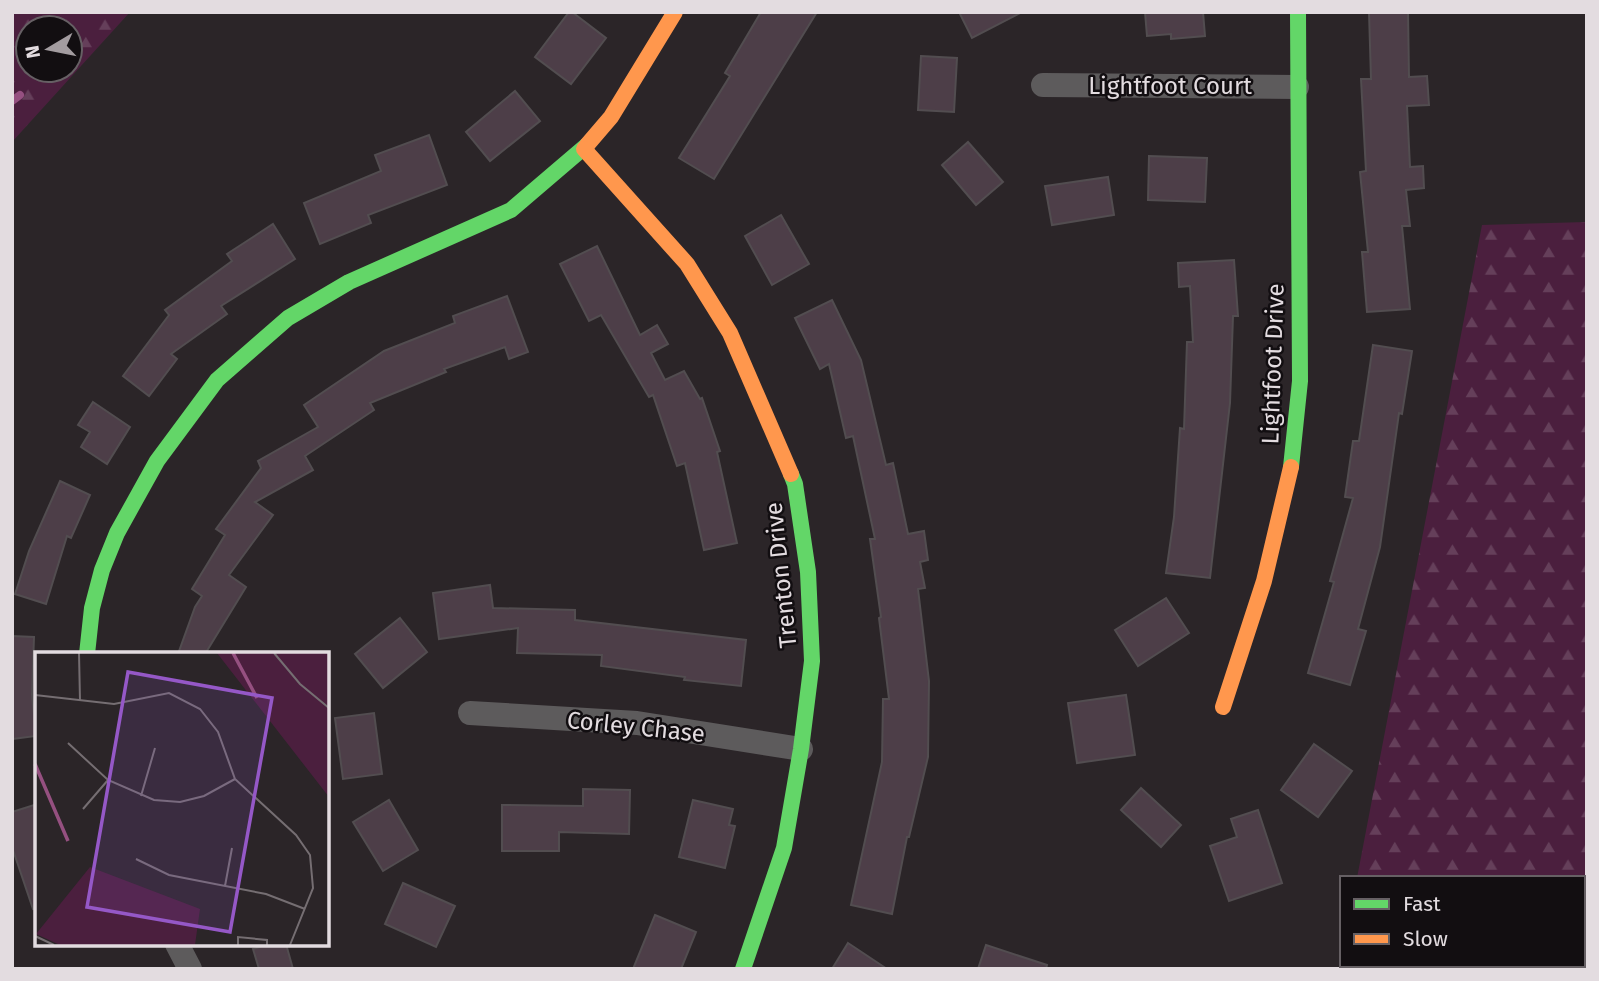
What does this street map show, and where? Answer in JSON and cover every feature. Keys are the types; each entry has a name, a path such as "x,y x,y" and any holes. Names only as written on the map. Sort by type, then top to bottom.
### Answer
{"street":[{"path":"87,652 92,608 102,570 117,533 157,461 217,380 289,318 349,282 511,210 584,149 611,117 675,12"},
{"name":"Lightfoot Drive","path":"1223,707 1264,581 1290,475 1300,381 1298,12"},
{"name":"Lightfoot Court","path":"1043,85 1297,87"},
{"name":"Trenton Drive","path":"584,149 687,264 730,332 795,484 808,572 813,661 784,848 743,969"},
{"name":"Corley Chase","path":"470,713 637,723 801,749"},
{"path":"178,946 190,969"}],"green space":[{"path":"12,12 130,12 84,63 84,14 14,14 14,84 65,84 12,142"},
{"path":"1587,222 1587,969 1339,969 1340,965 1340,967 1585,967 1585,876 1357,876 1482,225"}],"building":[{"path":"569,12 606,38 571,84 535,57"},
{"path":"761,12 817,12 714,179 679,158 730,76 725,73"},
{"path":"959,12 1022,12 972,38"},
{"path":"1145,12 1203,12 1205,36 1171,39 1171,34 1147,36"},
{"path":"1369,12 1408,12 1409,77 1427,76 1429,105 1407,106 1410,167 1423,166 1424,188 1406,190 1410,226 1402,226 1410,309 1367,312 1362,252 1368,252 1360,172 1366,171 1361,79 1371,79"},
{"path":"921,56 957,58 954,112 918,110"},
{"path":"515,91 540,121 490,161 466,132"},
{"path":"429,135 447,185 368,215 371,223 320,244 304,203 381,171 375,155"},
{"path":"968,142 1003,182 976,205 942,165"},
{"path":"1149,156 1207,158 1205,202 1148,200"},
{"path":"1108,177 1114,215 1052,225 1045,186"},
{"path":"781,215 809,264 772,285 745,236"},
{"path":"273,224 295,259 221,306 227,314 171,354 177,359 149,396 123,376 169,315 165,310 232,261 227,254"},
{"path":"597,246 640,335 657,325 668,344 651,353 665,380 684,371 700,399 702,398 720,451 717,452 737,543 704,550 685,463 677,466 653,395 649,397 601,315 589,321 560,264"},
{"path":"1234,260 1238,316 1233,316 1230,403 1210,578 1166,573 1174,517 1180,428 1184,429 1187,342 1193,342 1190,286 1179,287 1178,263"},
{"path":"507,296 528,352 509,359 505,347 444,369 446,372 370,403 374,410 305,456 313,470 255,502 273,515 229,575 246,587 206,652 179,652 195,607 202,596 192,589 225,535 216,529 261,468 258,461 318,427 304,405 384,351 455,323 453,316"},
{"path":"832,300 861,360 886,465 893,463 908,534 924,531 928,560 920,562 925,588 918,589 929,681 928,757 907,837 892,914 851,905 882,762 883,699 889,699 870,539 875,539 853,436 846,438 829,364 820,369 795,318"},
{"path":"1373,345 1412,351 1402,414 1399,413 1380,547 1358,629 1366,631 1350,685 1308,673 1334,582 1330,581 1353,498 1345,497 1353,441 1359,441"},
{"path":"93,402 130,427 107,464 81,447 90,432 78,425"},
{"path":"60,481 90,495 71,538 67,536 46,604 15,594 29,551"},
{"path":"490,585 493,608 575,610 575,620 746,640 741,686 684,680 685,677 601,666 602,655 517,653 518,628 439,639 433,593"},
{"path":"1166,598 1189,633 1138,666 1115,630"},
{"path":"400,618 427,652 383,688 355,654"},
{"path":"12,636 34,637 32,695 35,736 12,739"},
{"path":"1126,695 1135,755 1077,763 1068,703"},
{"path":"374,713 382,774 343,779 335,718"},
{"path":"1314,744 1352,771 1318,817 1281,790"},
{"path":"1141,788 1181,825 1161,847 1121,810"},
{"path":"583,789 630,790 629,834 559,832 559,851 502,851 502,805 583,806"},
{"path":"389,800 418,850 383,871 353,822"},
{"path":"693,800 733,809 729,825 735,826 725,868 679,857"},
{"path":"35,805 33,909 12,847 12,812"},
{"path":"1258,810 1282,883 1229,901 1210,846 1237,837 1231,819"},
{"path":"403,883 455,906 436,947 385,924"},
{"path":"655,915 696,932 681,969 633,969"},
{"path":"848,943 887,969 832,969"},
{"path":"986,945 1047,965 1046,969 978,969"},
{"path":"263,946 287,946 293,969 259,969 253,949"}],"waterway":[{"path":"12,101 20,95"}],"traffic: fast":[{"path":"1291,467 1300,381 1298,12"},
{"path":"87,652 92,608 102,570 117,533 157,461 217,380 288,318 349,282 511,210 587,145"},
{"path":"743,969 784,848 801,749 812,661 808,572 795,484 791,474"}],"traffic: slow":[{"path":"587,145 611,117 675,12"},
{"path":"584,149 687,264 730,333 791,474"},
{"path":"1223,707 1264,581 1291,467"}]}
